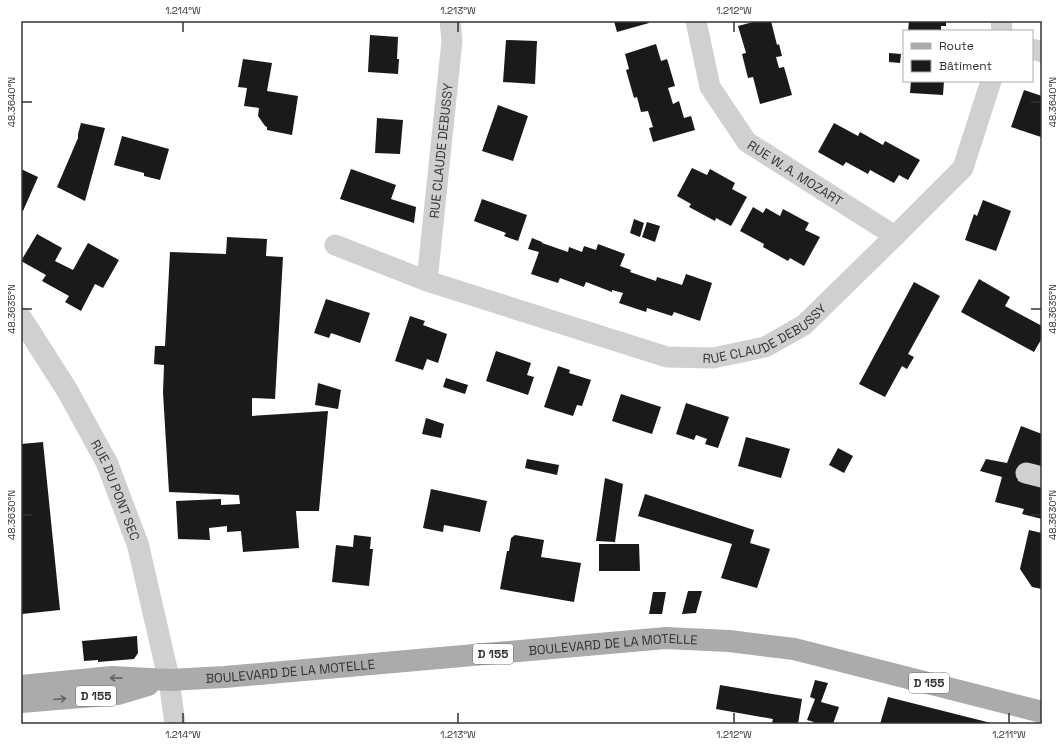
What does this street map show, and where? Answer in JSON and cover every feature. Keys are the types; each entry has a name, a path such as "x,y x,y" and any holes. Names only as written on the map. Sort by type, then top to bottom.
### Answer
{"main road":[{"name":"BOULEVARD DE LA MOTELLE","path":"21,686 112,677 169,680 225,677 666,638 729,641 794,649 1042,712"},
{"name":"BOULEVARD DE LA MOTELLE","path":"21,702 118,694 169,680"}],"street":[{"name":"RUE CLAUDE DEBUSSY","path":"426,281 452,41 450,21"},
{"name":"RUE W. A. MOZART","path":"696,21 710,87 747,142 896,236"},
{"name":"RUE CLAUDE DEBUSSY","path":"335,245 426,281 667,357 713,358 765,346 804,325 896,236 963,168 990,82"},
{"name":"RUE DU PONT SEC","path":"21,318 67,390 107,463 138,545 169,680"},
{"path":"169,680 175,724"}],"building":[{"path":"614,21 648,21 649,23 617,32"},
{"path":"757,21 771,21 777,45 779,44 782,56 776,57 779,68 784,67 792,95 760,104 753,77 748,78 742,54 746,53 738,26"},
{"path":"909,21 946,21 946,26 941,26 941,30 908,30"},
{"path":"370,35 398,37 398,74 368,72"},
{"path":"506,40 537,41 535,84 503,82"},
{"path":"656,44 661,61 667,59 675,86 668,88 673,104 679,101 684,118 691,116 695,130 653,142 649,128 653,127 648,111 641,112 637,97 634,98 626,70 629,69 625,54"},
{"path":"889,53 901,54 900,63 889,62"},
{"path":"243,59 272,63 267,91 298,96 292,135 267,130 267,127 258,116 259,108 244,106 247,88 238,87"},
{"path":"911,82 944,82 943,95 910,93"},
{"path":"1024,90 1042,96 1041,137 1011,127"},
{"path":"498,105 528,116 513,161 482,151"},
{"path":"377,118 403,120 400,154 375,153"},
{"path":"81,123 105,128 85,201 57,187 78,138"},
{"path":"834,123 858,136 860,132 883,145 885,141 920,160 908,180 899,175 894,183 870,170 868,174 846,162 843,166 818,152"},
{"path":"122,136 169,149 160,180 144,176 144,173 114,165"},
{"path":"692,168 707,175 710,169 735,183 732,189 747,197 731,226 716,218 715,221 689,207 691,204 677,196"},
{"path":"21,169 38,177 23,211 21,210"},
{"path":"351,169 396,185 391,199 416,207 414,223 340,199"},
{"path":"482,199 527,215 518,241 504,236 506,233 474,221"},
{"path":"983,200 1011,211 996,251 965,240 974,214 977,216"},
{"path":"753,207 763,213 766,208 780,216 783,209 809,223 805,230 820,237 804,266 790,258 788,261 763,247 764,244 740,231"},
{"path":"634,219 644,223 640,237 630,233"},
{"path":"647,222 660,226 655,242 642,237"},
{"path":"37,234 62,248 55,261 73,270 88,243 119,260 103,288 95,284 81,311 65,302 69,296 42,281 46,275 21,261"},
{"path":"227,237 267,239 266,256 283,257 275,399 252,398 252,416 328,411 319,511 296,511 299,548 243,552 241,531 227,532 227,526 209,528 210,540 178,539 176,501 221,499 221,505 240,504 239,495 169,492 163,393 164,365 154,364 155,346 165,346 170,252 226,254"},
{"path":"532,238 568,252 569,247 582,252 584,246 596,250 598,244 625,254 620,266 631,270 630,272 656,281 657,277 682,285 686,274 712,283 700,321 674,312 672,316 647,308 646,312 619,303 623,293 612,290 612,292 586,282 584,287 560,278 558,283 531,274 539,252 528,249"},
{"path":"979,279 1010,297 1005,306 1042,326 1042,338 1034,352 961,312"},
{"path":"914,282 940,296 908,354 914,357 907,369 902,366 885,397 859,384"},
{"path":"326,299 370,313 360,343 331,333 329,338 314,333"},
{"path":"410,316 425,321 423,325 447,334 438,363 427,359 423,370 395,361"},
{"path":"496,351 531,363 527,375 534,377 528,395 486,381"},
{"path":"558,366 570,370 569,373 591,380 582,406 577,405 573,416 544,407"},
{"path":"446,378 468,385 465,394 443,387"},
{"path":"318,383 341,390 338,409 315,405"},
{"path":"621,394 661,407 652,434 612,421"},
{"path":"686,403 729,417 718,448 705,444 707,439 696,435 694,440 676,434"},
{"path":"426,418 444,424 441,438 422,434"},
{"path":"1021,426 1042,434 1042,471 1021,466 1018,481 1042,486 1042,519 1022,514 1024,509 995,502 1002,477 980,471 986,459 1007,463"},
{"path":"746,437 790,449 781,478 738,466"},
{"path":"43,442 60,610 22,614 21,444"},
{"path":"838,448 853,456 844,473 829,465"},
{"path":"527,459 559,465 557,475 525,468"},
{"path":"605,478 623,484 615,542 596,541"},
{"path":"431,489 487,501 480,532 444,525 443,532 423,528"},
{"path":"645,494 754,530 750,543 770,549 757,588 721,578 732,544 638,516"},
{"path":"1029,530 1042,533 1042,589 1032,587 1020,569"},
{"path":"354,535 371,537 370,549 373,549 369,586 332,582 336,545 353,547"},
{"path":"515,535 544,540 541,557 581,563 574,602 500,589 507,551 509,551 511,538"},
{"path":"599,544 639,544 640,571 599,571"},
{"path":"688,591 702,591 696,613 682,614"},
{"path":"653,592 666,592 662,614 649,614"},
{"path":"137,636 138,653 134,659 98,662 98,660 84,661 82,641"},
{"path":"815,680 828,683 821,702 839,707 833,724 813,724 814,722 807,720 815,699 810,697"},
{"path":"720,685 802,699 798,724 772,723 773,719 716,709"},
{"path":"888,697 991,723 991,724 880,724"}]}
